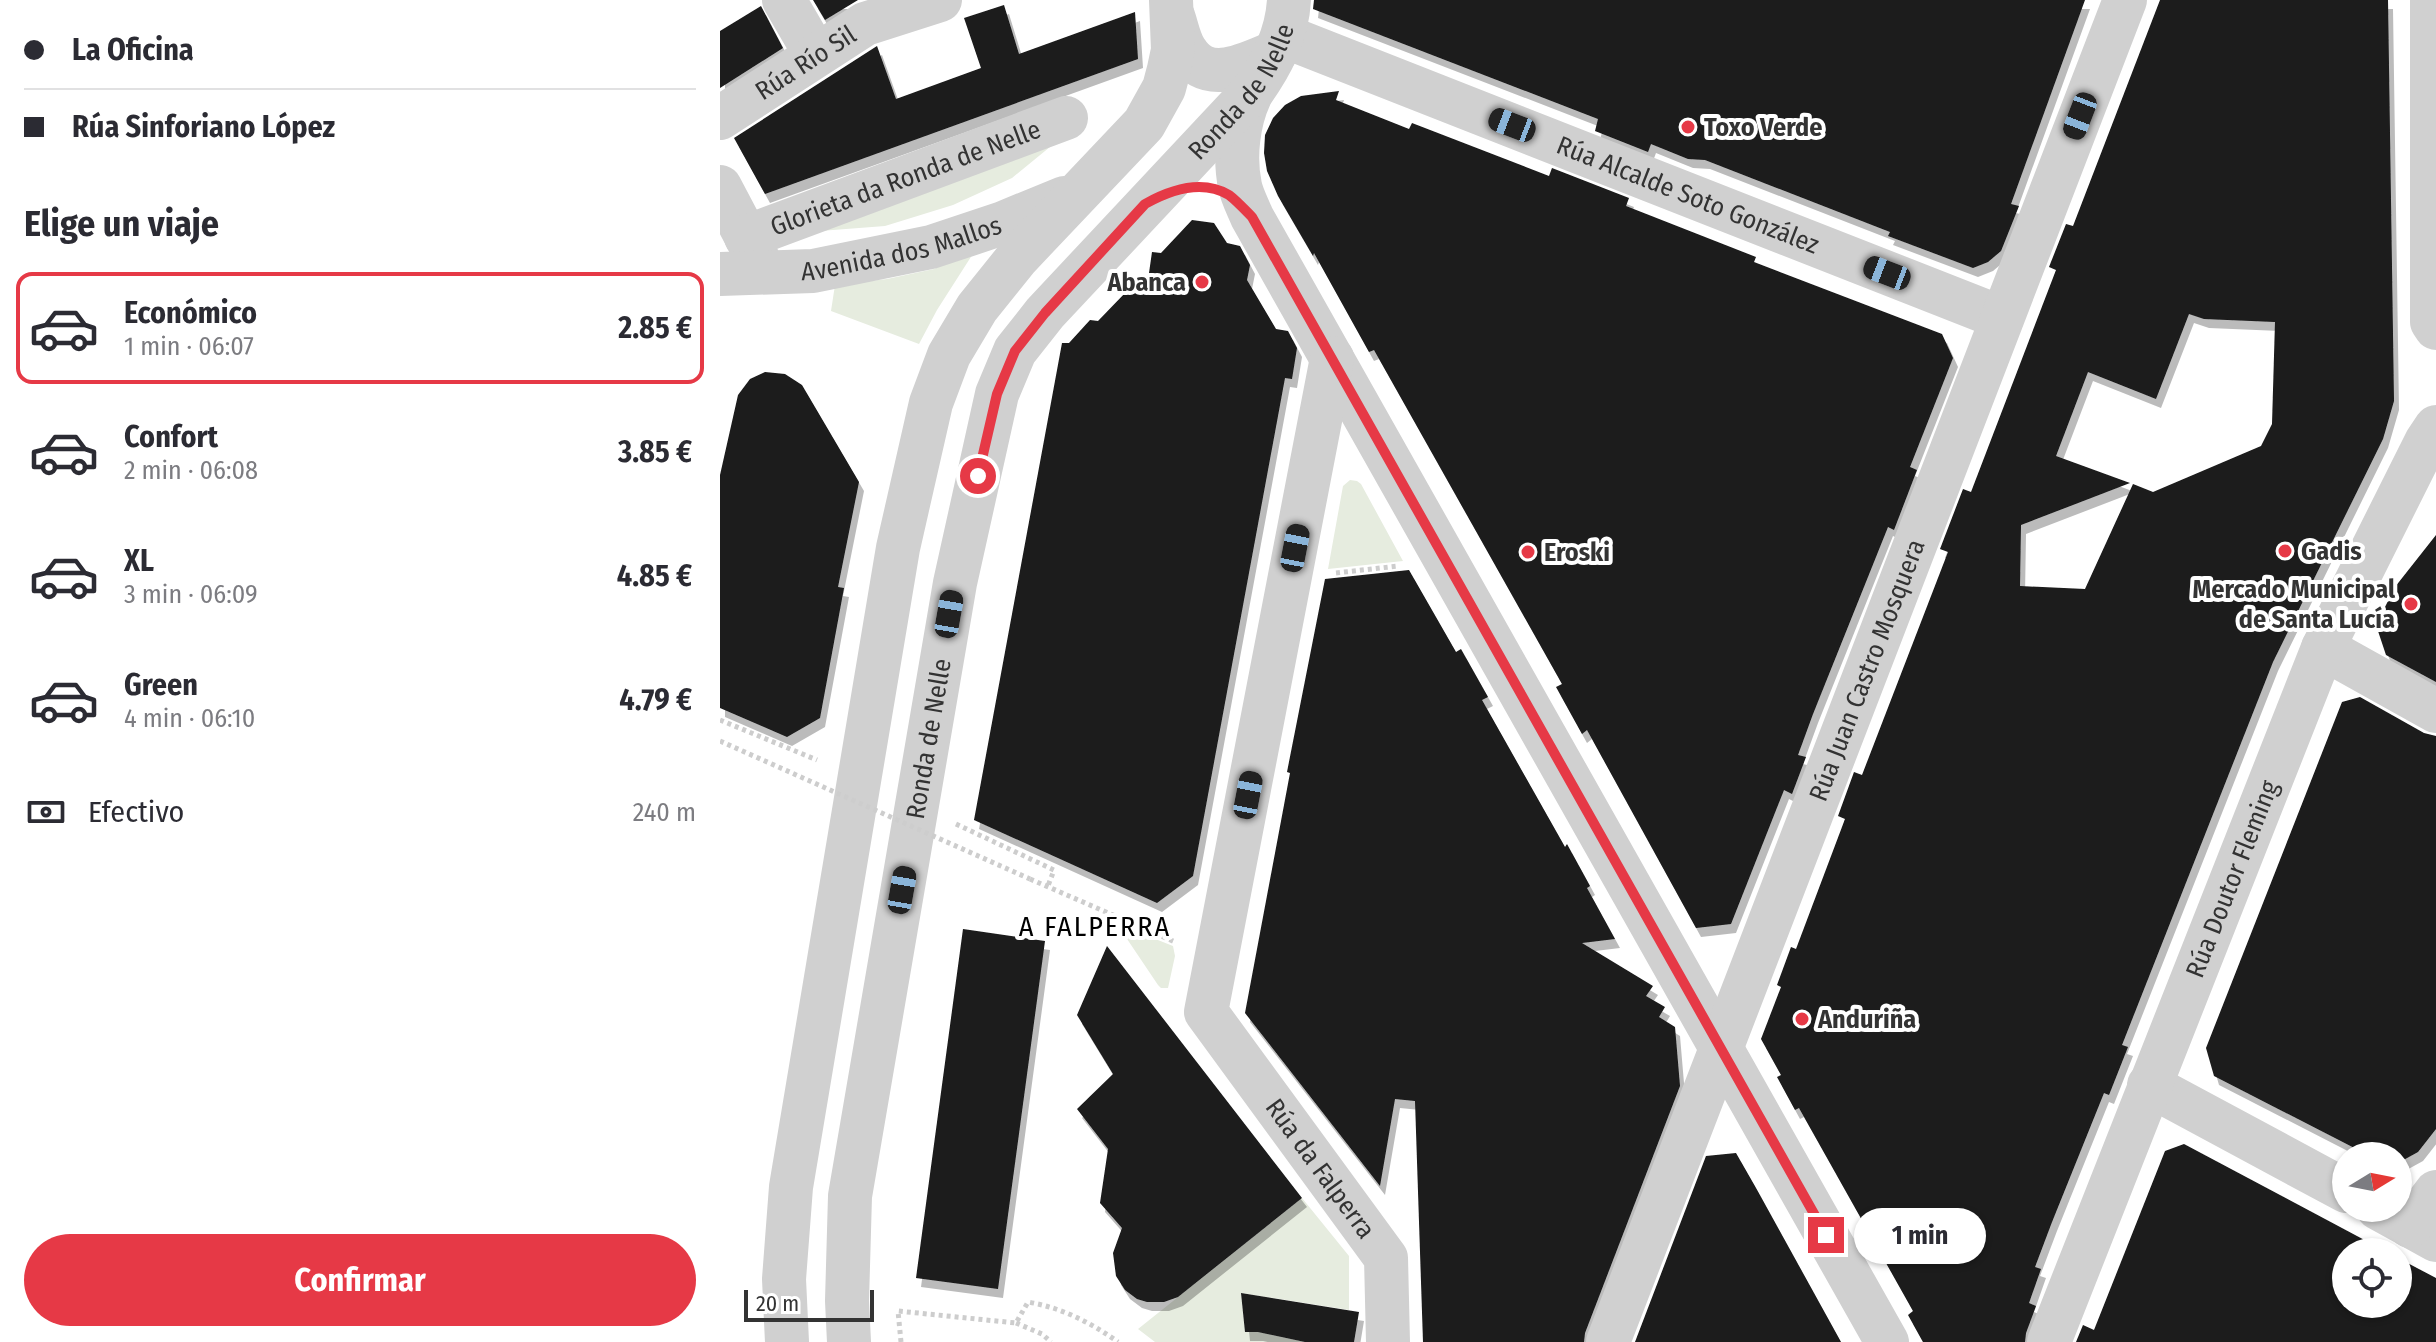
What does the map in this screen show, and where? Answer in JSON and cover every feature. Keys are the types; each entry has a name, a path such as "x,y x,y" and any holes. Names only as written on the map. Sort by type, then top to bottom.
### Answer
{"street":[{"path":"784,0 816,55"},
{"name":"Rúa Río Sil","path":"720,118 865,24 940,0"},
{"name":"Rúa Juan Castro Mosquera","path":"1608,1342 2125,0"},
{"path":"2432,0 2432,322 2436,328"},
{"path":"1172,7 1184,49 1195,63 1205,69 1238,68 1283,30"},
{"path":"787,1342 784,1279 791,1187 898,548 931,403 949,355 977,308 1018,257 1144,124 1164,88 1173,50 1172,7"},
{"name":"Rúa Alcalde Soto González","path":"1283,30 2002,318"},
{"name":"Ronda de Nelle","path":"849,1342 850,1196 955,583 997,394 1015,351 1045,313 1252,92 1265,74 1283,30"},
{"path":"1252,92 1244,109 1237,160 1240,188 1252,217 1887,1342"},
{"name":"Glorieta da Ronda de Nelle","path":"755,255 1066,118"},
{"path":"720,187 755,255"},
{"path":"1145,204 1181,189 1202,187 1232,197 1252,217"},
{"name":"Avenida dos Mallos","path":"720,276 755,255 813,271 931,247 1003,223 1077,193"},
{"name":"Rúa da Falperra","path":"1332,358 1206,1012 1386,1258 1388,1342"},
{"name":"Rúa Doutor Fleming","path":"2049,1342 2323,648 2436,427"},
{"path":"2323,648 2436,711"},
{"path":"2149,1085 2332,1183"}],"path":[{"path":"1331,574 1404,565"},
{"path":"720,720 817,760"},
{"path":"720,741 1179,944"},
{"path":"955,823 1054,870 1048,886"},
{"path":"1016,1323 1028,1302 1052,1306 1086,1321 1118,1342"},
{"path":"901,1342 898,1311 1016,1323 1042,1334 1051,1342"}],"shaded area":[{"path":"1078,124 1012,178 953,205 885,226 820,231"},
{"path":"976,249 919,344 831,311 835,285 934,269"},
{"path":"1350,480 1361,484 1403,561 1328,569 1343,486"},
{"path":"1125,927 1173,946 1175,956 1168,988 1158,985 1123,933"},
{"path":"1302,1198 1349,1256 1349,1310 1241,1293 1245,1329 1305,1342 1155,1342 1138,1329"}],"building":[{"path":"813,0 858,0 825,20"},
{"path":"1314,0 2085,0 2011,204 2019,206 2001,251 1988,262 1973,268 1705,160 1688,159 1651,144 1648,152 1595,131 1598,119 1313,9"},
{"path":"2160,0 2388,0 2394,401 2383,439 2273,662 2122,1045 2128,1047 2109,1095 2104,1093 2035,1267 2041,1269 2029,1303 2036,1306 2025,1342 1923,1342 1908,1315 1913,1311 1799,1108 1795,1110 1777,1077 1781,1075 1761,1039 1781,987 1777,985 1791,947 1796,949 1845,819 1838,816 1854,772 1862,775 1948,552 1940,549 1963,489 1971,492 2056,270 2049,267 2066,224 2073,226","holes":["2189,314 2204,319 2275,322 2272,424 2261,446 2153,492 2133,484 2085,589 2020,586 2021,525 2130,483 2056,456 2088,372 2156,399"]},
{"path":"1004,5 1019,54 1135,12 1138,59 765,194 734,138 877,46 896,99 981,68 964,18"},
{"path":"761,6 783,48 720,88 720,31"},
{"path":"1339,91 1336,100 1409,129 1412,123 1549,176 1552,168 1629,198 1626,206 1756,257 1754,262 1942,334 1953,358 1910,467 1917,470 1894,530 1888,527 1813,714 1798,755 1806,757 1792,794 1784,790 1731,924 1696,928 1587,730 1582,734 1556,687 1562,684 1374,350 1369,352 1278,196 1267,171 1264,153 1265,135 1273,118 1285,105 1301,96"},
{"path":"1192,220 1214,223 1227,243 1240,246 1250,265 1247,280 1276,329 1288,331 1297,348 1292,379 1285,378 1193,876 1157,903 974,820 1062,343 1069,343 1090,320 1098,321 1126,292 1128,277 1148,280 1152,252 1161,253"},
{"path":"765,372 785,374 802,385 859,482 838,587 844,588 820,718 787,737 720,708 720,475 738,395 750,379"},
{"name":"Mercado Municipal de Santa Lucía","path":"2436,535 2436,682 2386,655 2376,625 2395,587"},
{"path":"1409,570 1456,652 1461,649 1488,697 1482,700 1565,847 1567,844 1615,939 1582,943 1653,986 1646,996 1665,1007 1659,1017 1675,1027 1680,1086 1584,1342 1423,1342 1415,1101 1395,1099 1380,1186 1245,1013 1325,579"},
{"path":"2360,697 2424,733 2436,736 2436,1129 2412,1155 2412,1142 2343,1142 2214,1076 2206,1048 2342,702"},
{"path":"963,929 1045,941 998,1289 916,1278"},
{"path":"1107,946 1302,1198 1178,1297 1164,1302 1137,1299 1125,1290 1116,1276 1113,1253 1122,1228 1100,1203 1108,1149 1077,1109 1113,1074 1077,1015"},
{"path":"2184,1144 2361,1238 2332,1238 2332,1318 2412,1318 2412,1265 2436,1278 2436,1342 2076,1342 2083,1325 2094,1330 2165,1151"},
{"path":"1736,1153 1841,1342 1635,1342 1706,1156"},
{"path":"1241,1293 1359,1312 1354,1342 1305,1342 1245,1332"}],"place":[{"name":"Toxo Verde","path":"1688,127"},
{"name":"Abanca","path":"1202,282"},
{"name":"Gadis","path":"2285,551"},
{"name":"Eroski","path":"1528,552"},
{"name":"Mercado Municipal de Santa Lucía","path":"2411,604"},
{"name":"Anduriña","path":"1802,1019"}],"district":[{"name":"A FALPERRA","path":"1095,926"}],"route":[{"path":"978,476 997,394 1015,351 1045,313 1145,204 1181,189 1202,187 1232,197 1252,217 1826,1235"}]}
